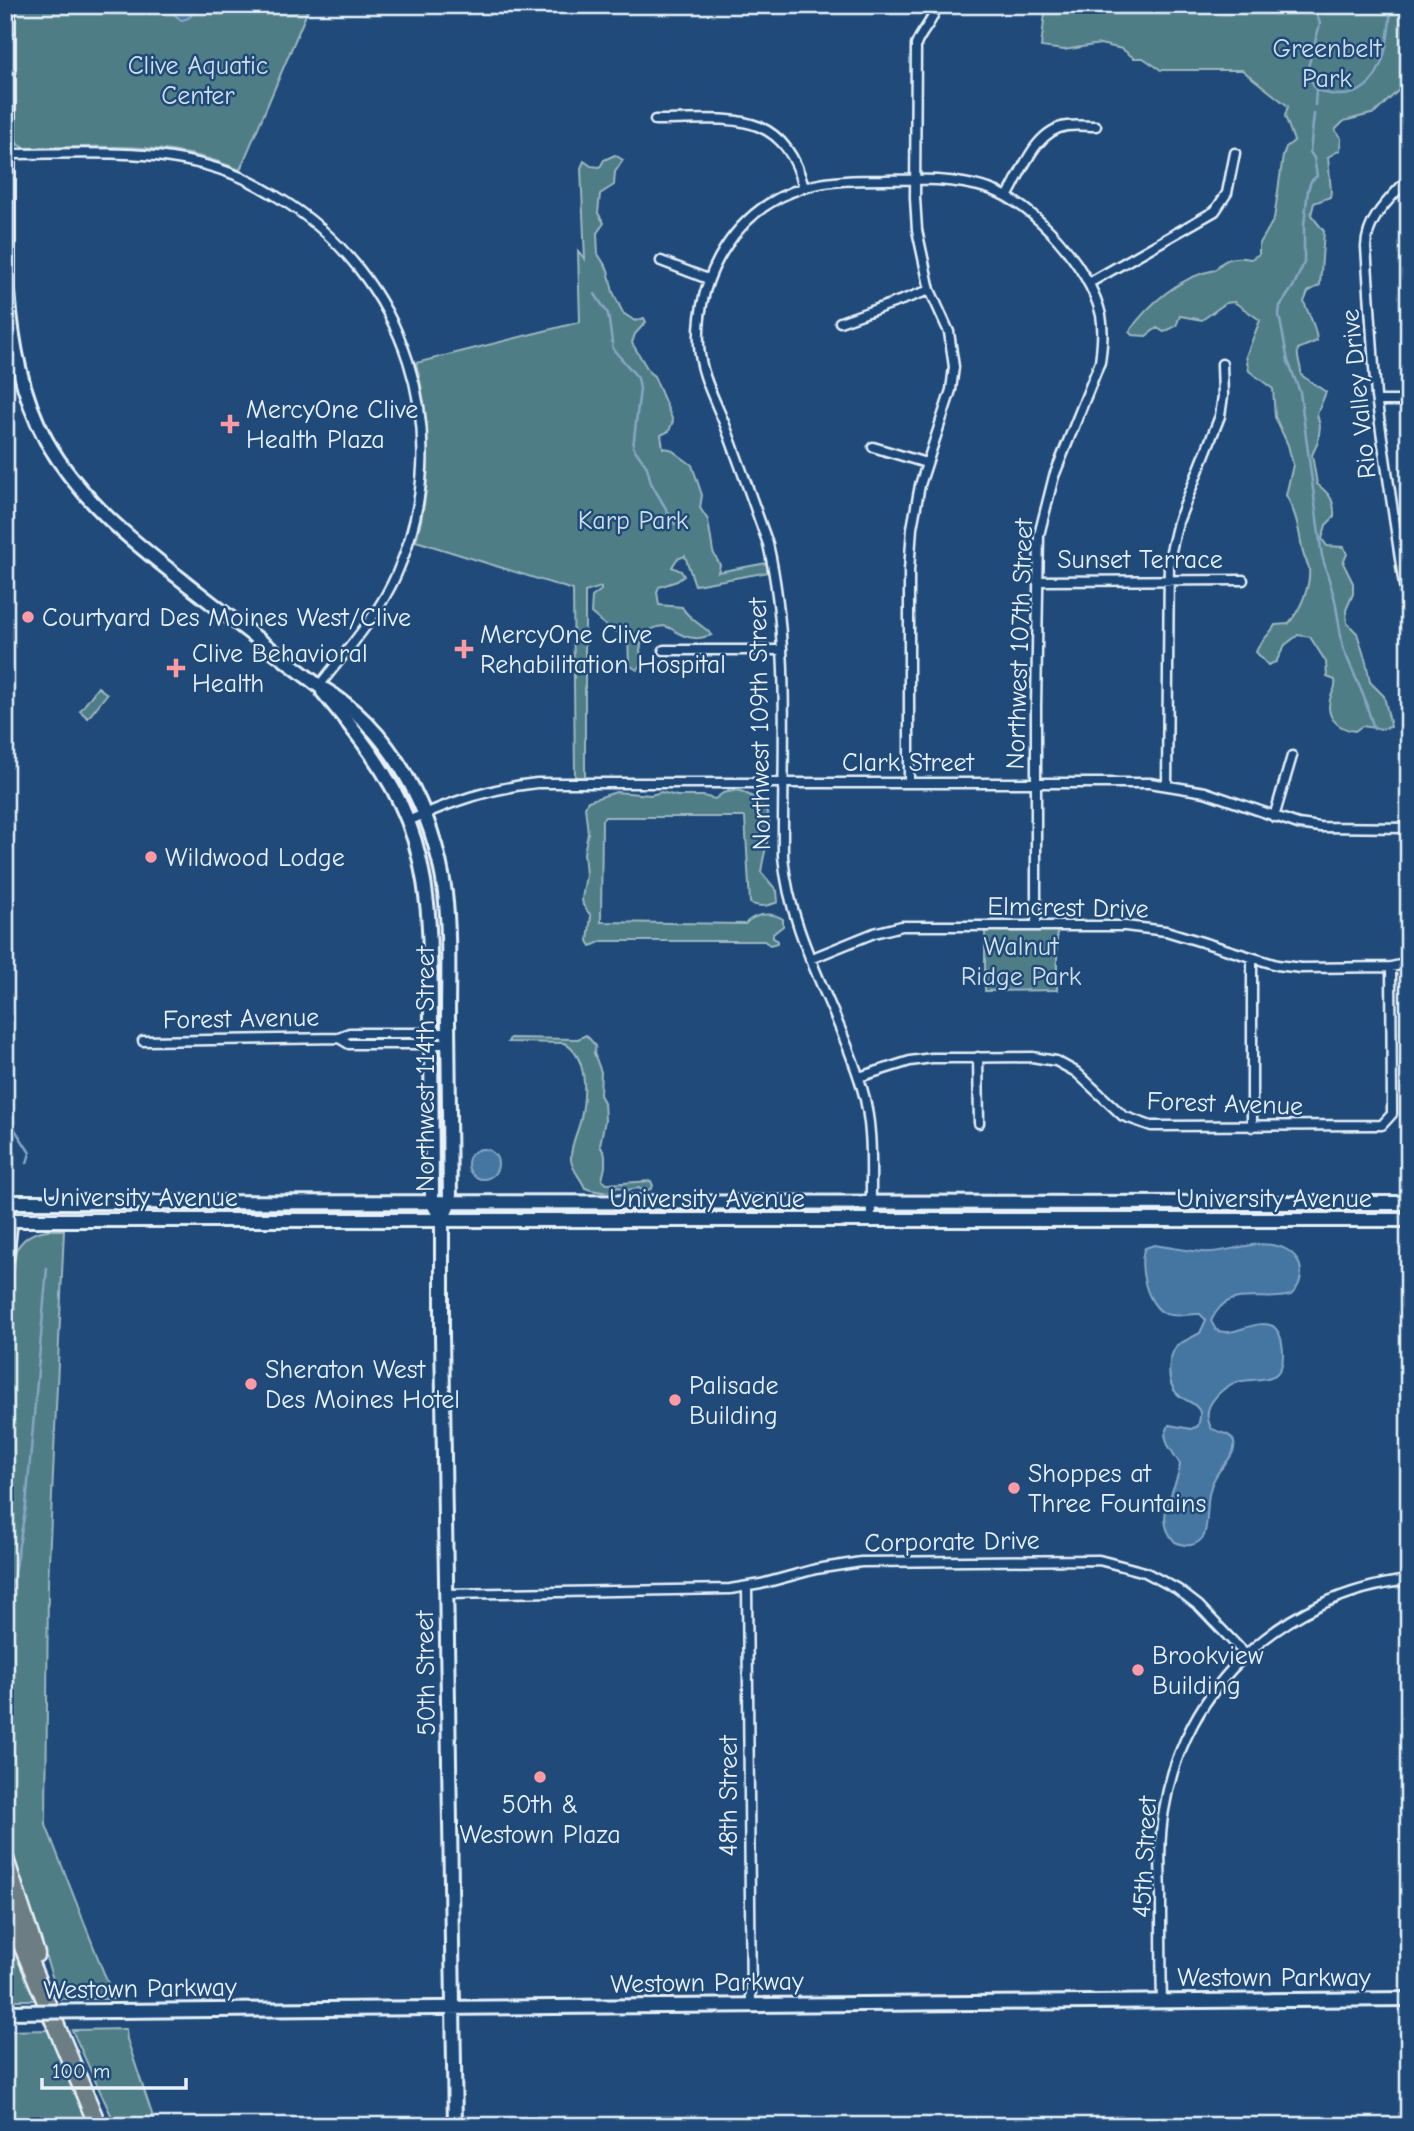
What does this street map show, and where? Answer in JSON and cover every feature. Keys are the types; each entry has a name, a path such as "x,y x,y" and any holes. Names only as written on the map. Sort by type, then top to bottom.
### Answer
{"highway":[{"path":"5,1257 6,1217"},
{"path":"5,1859 60,2036"},
{"path":"5,1905 98,2126"},
{"path":"77,2075 92,2091 108,2126"}],"main road":[{"name":"Northwest 114th Street","path":"8,5 8,291 12,336 23,382 45,439 86,497 122,532 319,686 344,701 377,734 410,782 424,814 436,851 445,894 450,1202 442,1220"},
{"name":"Northwest 114th Street","path":"319,686 361,737 380,766 408,821 419,854 430,917 432,1202 442,1220"},
{"name":"University Avenue","path":"5,1202 1409,1203"},
{"name":"University Avenue","path":"6,1217 1409,1220"},
{"name":"50th Street","path":"442,1220 455,2126"},
{"name":"Westown Parkway","path":"5,2012 1409,1999"}],"street":[{"path":"909,783 909,571 912,528 926,463 951,390 954,367 949,332 930,290 917,230 916,58 920,35 931,19 936,5"},
{"path":"655,120 736,121 762,127 780,138 792,153 804,188"},
{"path":"1007,197 1043,137 1067,126 1096,125"},
{"path":"1089,283 1215,211 1227,193 1235,153"},
{"path":"8,155 149,155 199,163 238,176 299,210 330,236 362,271 388,311 410,365 416,391 421,429 419,495 406,550 386,596 319,686"},
{"name":"Rio Valley Drive","path":"1409,178 1376,215 1366,235 1377,401 1409,619"},
{"name":"Northwest 109th Street","path":"871,1220 871,1141 859,1077 810,959 785,880 781,619 768,544 701,359 699,321 708,279 731,238 752,216 777,199 804,188 851,180 916,180"},
{"name":"Northwest 107th Street","path":"916,180 960,181 991,190 1026,209 1044,225 1089,283 1102,324 1100,362 1054,476 1040,535 1037,581 1036,926"},
{"path":"662,261 708,279"},
{"path":"840,322 930,290"},
{"path":"1167,785 1169,559 1178,522 1220,416 1223,396 1222,364"},
{"path":"1377,401 1409,401"},
{"path":"873,447 926,463"},
{"path":"1396,531 1409,532"},
{"name":"Sunset Terrace","path":"1037,581 1243,580"},
{"path":"664,650 782,650"},
{"path":"1274,817 1292,756"},
{"name":"Clark Street","path":"408,821 466,796 503,787 537,783 1036,783 1167,785 1205,792 1274,817 1320,827 1409,828"},
{"name":"Elmcrest Drive","path":"810,959 892,927 1036,926 1146,928 1175,934 1252,959 1301,968 1391,967 1409,963"},
{"path":"1252,959 1252,1127"},
{"name":"Forest Avenue","path":"859,1077 909,1061 932,1058 1032,1057 1056,1061 1076,1072 1123,1116 1151,1126 1382,1125 1388,1121 1392,1106 1391,967"},
{"name":"Forest Avenue","path":"143,1041 339,1038 349,1033 449,1039"},
{"path":"978,1057 979,1123"},
{"name":"Corporate Drive","path":"447,1594 713,1590 747,1587 816,1569 861,1562 1087,1560 1111,1562 1145,1572 1177,1589 1199,1606 1245,1654"},
{"path":"1245,1654 1294,1617 1323,1602 1376,1585 1409,1580"},
{"name":"48th Street","path":"747,1587 751,2004"},
{"name":"45th Street","path":"1162,2001 1161,1832 1170,1780 1180,1749 1195,1718 1218,1684 1245,1654"}],"green space":[{"name":"Clive Aquatic Center","path":"14,5 310,5 240,170 214,160 162,150 134,147 26,148 18,145 15,136"},
{"name":"Greenbelt Park","path":"1046,5 1409,5 1409,77 1406,83 1375,113 1344,121 1335,130 1341,138 1340,150 1328,157 1330,197 1314,203 1311,215 1324,231 1320,285 1308,292 1304,302 1314,325 1317,341 1298,349 1301,375 1326,392 1317,414 1320,426 1318,442 1312,455 1317,484 1334,506 1334,517 1326,525 1322,539 1327,546 1344,547 1347,554 1343,563 1353,583 1353,594 1346,610 1347,623 1357,633 1370,682 1384,696 1391,727 1381,729 1362,726 1355,731 1334,720 1329,703 1335,680 1327,677 1326,662 1310,637 1298,635 1285,645 1276,662 1268,665 1256,652 1275,625 1288,624 1292,619 1304,598 1309,575 1295,516 1286,495 1293,465 1288,445 1275,417 1273,389 1249,371 1246,356 1260,320 1234,302 1226,303 1202,320 1180,316 1176,326 1164,332 1157,328 1146,336 1132,335 1129,332 1146,311 1178,285 1202,273 1215,270 1227,260 1251,259 1259,254 1259,245 1274,219 1283,156 1286,147 1294,141 1285,116 1288,106 1242,70 1161,70 1143,58 1134,58 1122,49 1100,44 1064,50 1041,47"},
{"name":"Karp Park","path":"615,155 623,160 615,172 614,185 600,194 598,213 604,223 597,233 598,254 608,270 613,292 623,313 635,321 644,318 646,322 635,334 632,343 654,376 673,421 669,431 661,435 663,448 670,449 692,465 702,495 700,508 708,520 713,552 720,565 718,572 767,563 769,572 695,585 685,556 677,559 672,567 681,571 684,576 659,587 659,605 682,607 712,635 695,638 666,627 653,629 643,634 640,651 643,663 637,670 629,665 628,637 624,633 611,630 591,613 592,597 601,587 585,592 585,777 575,777 573,590 416,541 425,497 428,452 425,407 416,363 580,322 578,251 585,259 581,168 584,161 591,166 600,167 604,160"},
{"path":"98,687 107,694 88,718 80,711"},
{"path":"738,790 763,805 768,814 769,835 761,872 777,891 778,902 764,906 750,903 745,817 605,817 602,820 601,922 745,924 758,916 768,914 783,919 783,926 773,934 777,943 602,941 591,946 588,941 591,916 582,899 586,875 584,853 588,833 585,807 588,801 616,792 651,795 661,792 715,799 723,793"},
{"name":"Walnut Ridge Park","path":"985,931 1057,931 1057,990 985,991"},
{"path":"586,1035 596,1046 594,1053 601,1072 600,1095 604,1102 605,1120 600,1145 605,1155 602,1180 607,1184 651,1181 651,1189 628,1190 618,1187 602,1192 585,1188 571,1160 584,1098 583,1076 577,1057 564,1043 508,1042 510,1038 578,1039"},
{"path":"47,1230 64,1230 48,1585 46,1825 114,1999 60,1999 5,1840 5,1361 16,1250 29,1236"},
{"path":"5,1930 36,2000 5,2000"},
{"path":"126,2029 156,2126 116,2126 72,2030"},
{"path":"49,2030 89,2126 5,2126 5,2031"}],"water":[{"path":"173,5 193,5 192,13 181,20 173,13"},
{"path":"483,1149 494,1153 498,1164 494,1175 483,1179 472,1175 468,1164 472,1153"},
{"path":"1268,1244 1286,1249 1292,1254 1300,1266 1301,1274 1297,1288 1291,1295 1236,1298 1218,1309 1211,1321 1216,1330 1223,1332 1258,1324 1273,1326 1282,1341 1283,1351 1280,1370 1275,1375 1237,1382 1227,1387 1209,1407 1211,1428 1231,1437 1234,1447 1231,1456 1212,1483 1204,1536 1191,1545 1175,1542 1165,1522 1180,1464 1165,1435 1169,1425 1191,1429 1198,1426 1200,1414 1195,1406 1176,1392 1169,1372 1171,1357 1177,1345 1200,1333 1206,1320 1200,1314 1166,1314 1154,1303 1145,1285 1142,1265 1145,1248 1154,1245 1212,1252"}],"waterway":[{"path":"1188,5 1191,8 1215,5"},
{"path":"1314,5 1320,24 1308,67 1316,90 1315,105"},
{"path":"1316,90 1335,95 1353,93 1365,87 1374,77 1385,49 1391,5"},
{"path":"1314,114 1310,152 1314,158 1317,176 1311,181 1308,190 1304,263 1280,306 1279,315 1288,361 1300,392 1322,556 1335,600 1343,648 1374,729"},
{"path":"595,294 608,314 613,349 638,378 640,389 633,447 647,467 651,483 675,524"},
{"path":"5,1114 30,1153 27,1163"},
{"path":"11,1590 26,1506 47,1268"}],"place":[{"name":"MercyOne Clive Health Plaza","path":"230,424"},
{"name":"Courtyard Des Moines West/Clive","path":"28,617"},
{"name":"MercyOne Clive Rehabilitation Hospital","path":"464,649"},
{"name":"Clive Behavioral Health","path":"176,668"},
{"name":"Wildwood Lodge","path":"151,857"},
{"name":"Sheraton West Des Moines Hotel","path":"251,1384"},
{"name":"Palisade Building","path":"675,1400"},
{"name":"Shoppes at Three Fountains","path":"1014,1488"},
{"name":"Brookview Building","path":"1138,1670"},
{"name":"50th & Westown Plaza","path":"540,1777"}]}
